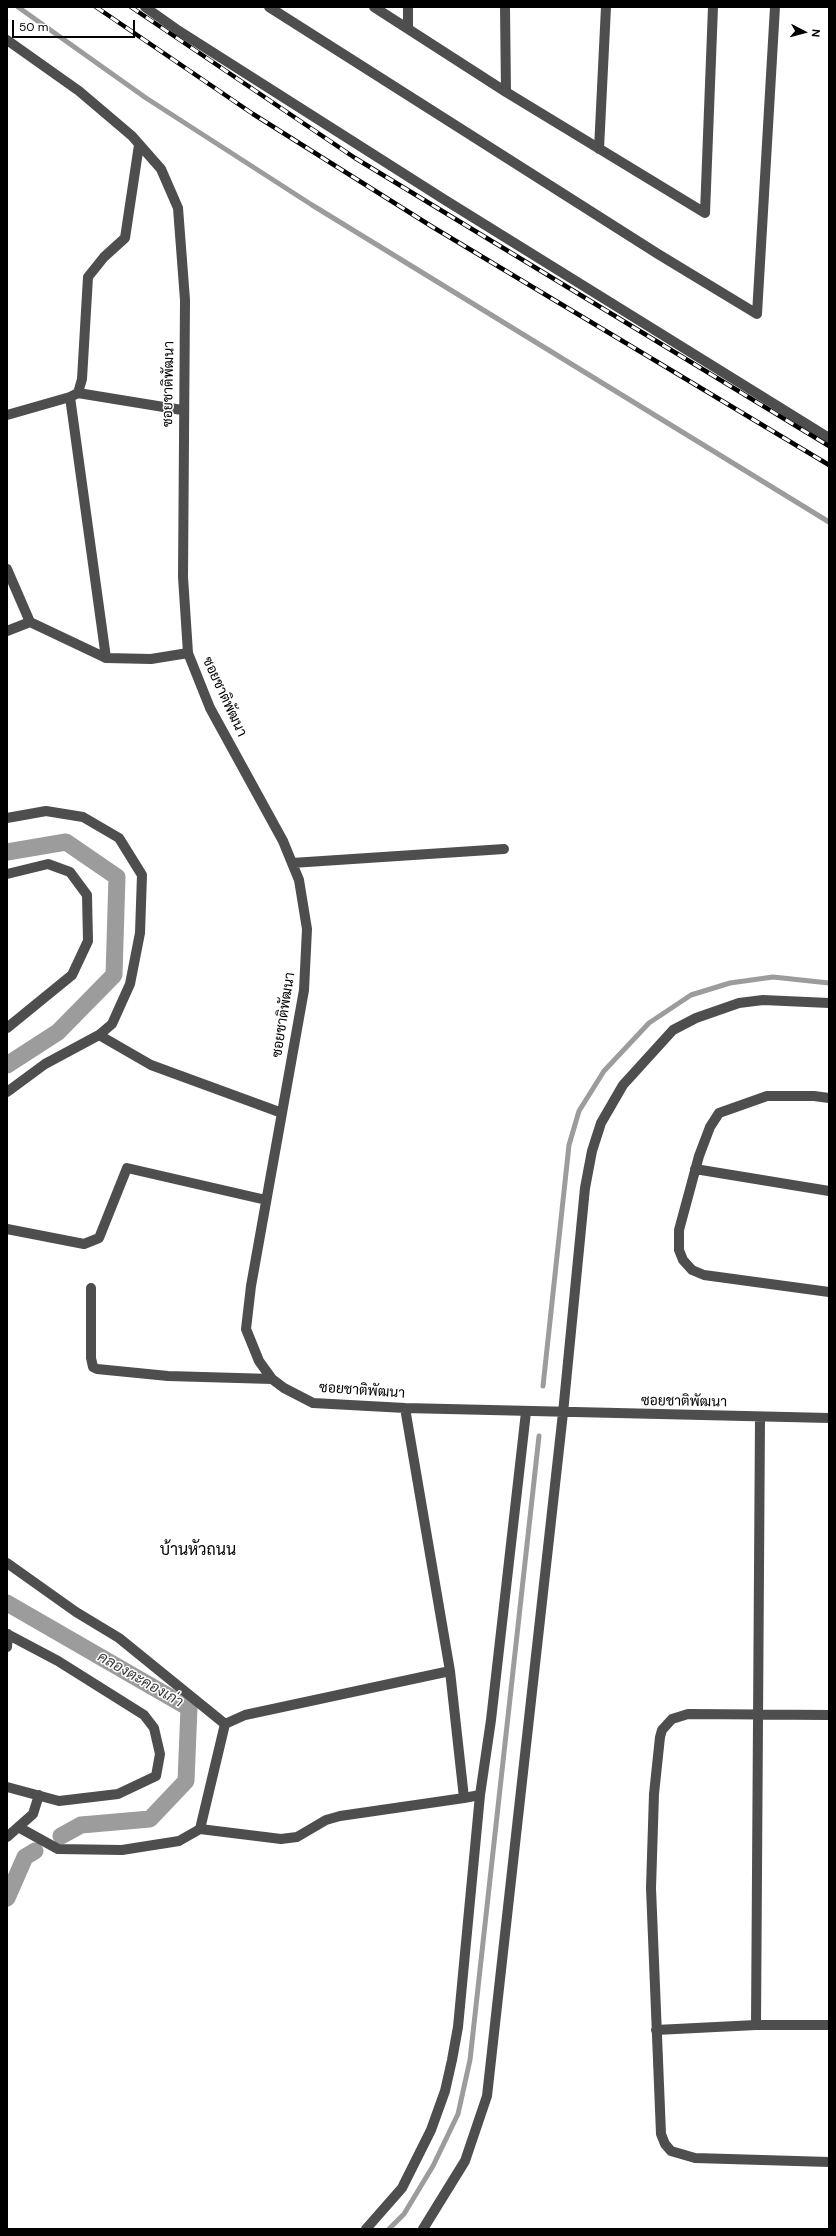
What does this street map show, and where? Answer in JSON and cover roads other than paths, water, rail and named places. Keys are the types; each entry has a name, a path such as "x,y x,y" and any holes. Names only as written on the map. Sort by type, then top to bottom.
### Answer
{"street":[{"path":"146,7 178,31 445,200 829,438"},
{"path":"269,7 658,254 757,314 775,7"},
{"path":"374,7 506,92 705,213 713,7"},
{"path":"408,7 408,29"},
{"path":"505,7 506,92"},
{"path":"599,149 606,7"},
{"name":"ซอยชาติพัฒนา","path":"7,40 79,91 132,136 161,169 178,208 184,300 182,410 183,577 188,653 210,708 283,841 299,880 306,929 304,990 251,1286 246,1329 259,1361 272,1379 284,1388 313,1403 526,1412 829,1418"},
{"path":"106,658 74,394 82,379 88,277 104,257 125,238 139,145"},
{"path":"7,415 74,394 182,410"},
{"path":"7,569 30,622 106,658 151,659 188,653"},
{"path":"7,631 30,622"},
{"path":"7,818 46,811 83,816 119,838 142,875 140,933 130,984 112,1024 99,1035 44,1064 7,1092"},
{"path":"292,863 504,849"},
{"path":"7,874 48,864 70,872 87,895 88,941 72,975 7,1028"},
{"path":"423,2229 465,2161 487,2096 563,1413 585,1188 592,1151 601,1123 611,1103 623,1085 673,1030 696,1018 739,1003 763,1000 829,1003"},
{"path":"99,1035 151,1065 282,1113"},
{"path":"829,1098 814,1096 767,1096 720,1113 710,1127 695,1169 679,1230 679,1250 683,1260 692,1270 704,1275 829,1292"},
{"path":"7,1229 84,1244 99,1238 127,1168 266,1200"},
{"path":"695,1169 829,1191"},
{"path":"90,1288 91,1358 93,1367 96,1369 168,1376 272,1379"},
{"path":"405,1408 450,1671 464,1798"},
{"path":"366,2229 402,2188 431,2130 445,2091 458,2027 480,1795 491,1720 526,1412"},
{"path":"756,2025 760,1417"},
{"path":"7,1563 76,1612 119,1638 225,1724"},
{"path":"7,1647 8,1634 58,1661 144,1715 154,1728 160,1754 156,1776 118,1794 58,1801 7,1787"},
{"path":"225,1724 245,1715 450,1671"},
{"path":"829,1715 688,1714 672,1718 662,1730 654,1794 651,1888 661,2134 671,2152 695,2158 829,2162"},
{"path":"200,1829 225,1724"},
{"path":"7,1837 20,1828 33,1814 39,1795"},
{"path":"20,1828 58,1849 122,1850 179,1841 200,1829 281,1840 297,1837 326,1820 340,1816 480,1795"},
{"path":"656,2030 756,2025 829,2025"}],"waterway":[{"path":"18,7 146,98 312,205 829,522"},
{"name":"คลองตะคองเก่า","path":"7,852 66,842 117,877 114,975 58,1032 7,1065"},
{"path":"543,1386 569,1145 579,1111 604,1071 649,1023 691,995 730,983 773,977 829,983"},
{"path":"389,2229 404,2214 433,2166 458,2114 470,2060 539,1436"},
{"name":"คลองตะคองเก่า","path":"7,1603 189,1708 186,1781 150,1819 81,1825 61,1836"},
{"name":"คลองตะคองเก่า","path":"7,1898 25,1857 35,1851"}],"railway":[{"path":"96,7 253,114 431,226 829,465"},
{"path":"131,7 355,158 829,446"}],"district":[{"name":"บ้านหัวถนน","path":"198,1551"}]}
